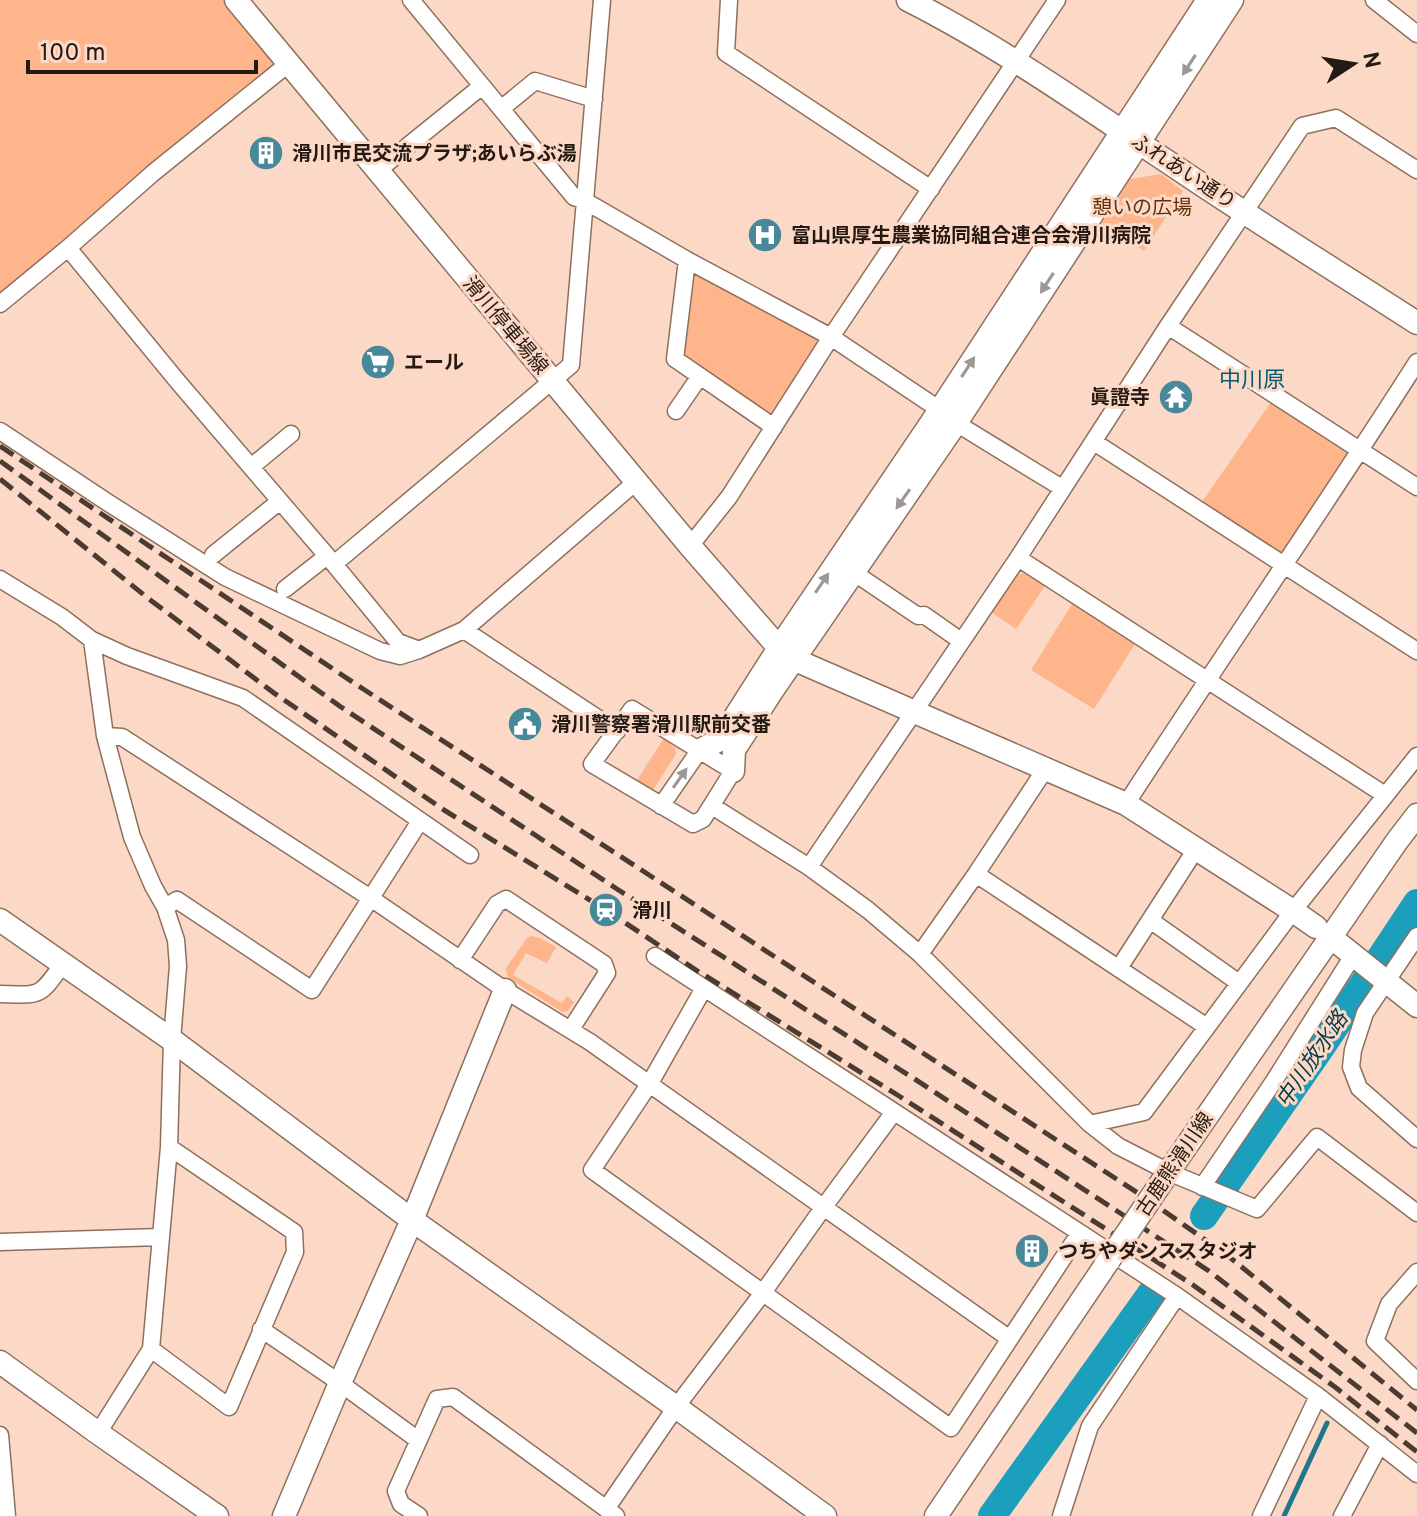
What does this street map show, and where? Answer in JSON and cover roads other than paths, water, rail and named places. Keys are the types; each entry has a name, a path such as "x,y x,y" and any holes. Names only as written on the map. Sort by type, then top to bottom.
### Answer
{"street":[{"name":"滑川停車場線","path":"236,0 690,546 786,653"},
{"path":"411,0 574,197 831,337 1062,488"},
{"path":"285,589 330,560 571,365 602,0"},
{"path":"729,0 726,53 931,189"},
{"name":"ふれあい通り","path":"908,0 1016,61 1417,323"},
{"path":"690,546 729,497 831,337 1057,0"},
{"path":"733,771 632,709 592,764 693,824 703,819 733,771 734,750 786,653 948,416 1130,136 1208,0"},
{"path":"1130,136 1232,0"},
{"path":"1374,0 1417,34"},
{"path":"0,304 153,173 288,64"},
{"path":"501,109 535,81 594,99"},
{"path":"377,171 482,86"},
{"path":"809,867 1018,558 1302,126 1336,118 1417,170"},
{"path":"68,248 398,642 419,650"},
{"path":"687,260 675,359 774,427"},
{"path":"1168,326 1417,487"},
{"path":"1126,804 1417,362"},
{"path":"676,411 700,376"},
{"path":"661,806 699,751 721,739 853,572 948,416"},
{"path":"0,431 225,577 380,651 400,656 464,630 637,481"},
{"path":"251,467 291,434"},
{"path":"1094,442 1417,651"},
{"path":"213,555 280,501"},
{"path":"1018,558 1385,795"},
{"path":"853,572 961,641"},
{"path":"0,579 62,617 92,640 243,698 470,855"},
{"path":"464,630 617,731"},
{"path":"92,640 105,736 132,837 165,907 176,940 178,966 169,1147 151,1349 98,1433"},
{"path":"786,653 912,712 1126,804 1316,927"},
{"path":"105,736 122,737 372,899 505,990 571,1029 1010,1339"},
{"path":"1090,1124 1144,1112 1293,911 1417,756"},
{"path":"920,954 1046,768"},
{"path":"712,806 809,867 868,910 920,954 1090,1124 1118,1146 1167,1174 1257,1209 1317,1137 1417,1213"},
{"name":"古鹿熊滑川線","path":"936,1516 1167,1174 1417,815"},
{"path":"165,907 177,900 312,990 420,821"},
{"path":"1119,968 1196,849"},
{"path":"976,874 1207,1027"},
{"path":"460,960 497,904 506,899 604,964 607,973 571,1029"},
{"path":"0,920 172,1040 412,1220 825,1516"},
{"path":"1150,920 1239,983"},
{"path":"1417,936 1365,1013 1351,1067 1359,1088 1417,1139"},
{"path":"1205,1188 1351,952 1417,1006"},
{"path":"655,956 1177,1296 1318,1396 1417,1474"},
{"path":"0,994 34,995 44,990 63,964"},
{"path":"704,988 650,1083 592,1170 951,1428 1079,1234"},
{"path":"284,1516 412,1220 505,990"},
{"path":"419,1516 401,1504 396,1491 437,1399 453,1397 611,1512 676,1407 894,1112"},
{"path":"151,1349 229,1407 295,1252 294,1232 169,1147"},
{"path":"0,1242 160,1237"},
{"path":"1417,1272 1389,1304 1375,1341 1417,1381"},
{"path":"1061,1516 1090,1426 1177,1296"},
{"path":"261,1329 418,1440"},
{"path":"0,1362 217,1516"},
{"path":"1261,1516 1318,1396"},
{"path":"0,1435 7,1516"},
{"path":"1342,1516 1380,1444"}],"waterway":[{"name":"中川放水路","path":"1204,1216 1417,903"},
{"name":"中川放水路","path":"992,1516 1153,1291"},
{"path":"1284,1516 1327,1423"}],"railway":[{"path":"0,446 354,683 1141,1195 1227,1255 1417,1410"},
{"path":"0,461 341,707 1209,1271 1417,1433"},
{"path":"0,479 149,599 274,693 444,810 1193,1285 1335,1387 1417,1452"}],"place":[{"name":"滑川市民交流プラザ;あいらぶ湯","path":"266,153"},
{"name":"富山県厚生農業協同組合連合会滑川病院","path":"765,235"},
{"name":"エール","path":"378,362"},
{"name":"眞證寺","path":"1176,397"},
{"name":"滑川警察署滑川駅前交番","path":"525,724"},
{"name":"滑川","path":"606,910"},
{"name":"つちやダンススタジオ","path":"1032,1251"}],"district":[{"name":"中川原","path":"1252,379"}],"park label":[{"name":"憩いの広場","path":"1142,207"}]}
